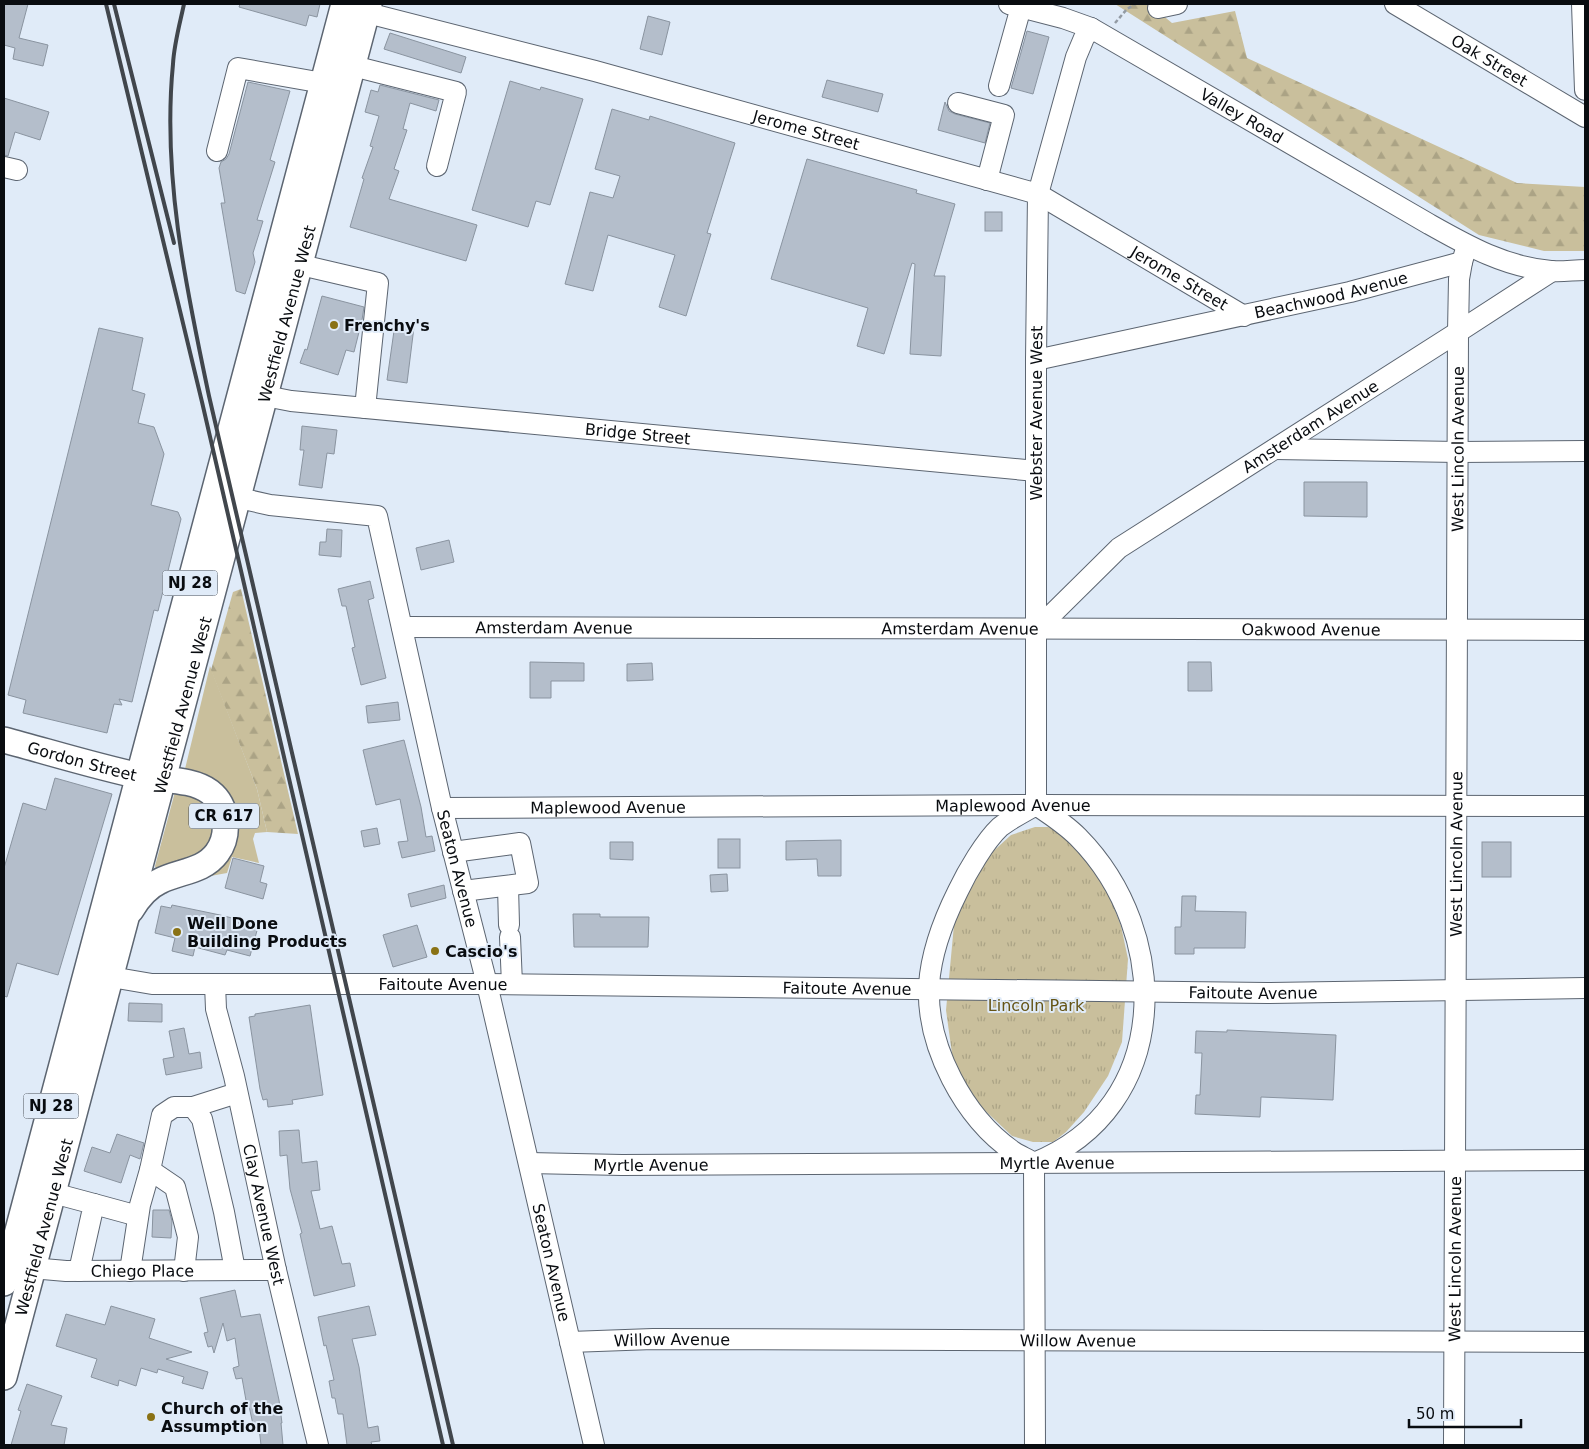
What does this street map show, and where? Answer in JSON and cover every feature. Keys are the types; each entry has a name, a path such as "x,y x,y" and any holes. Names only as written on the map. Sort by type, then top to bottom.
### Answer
{"main road":[{"name":"Westfield Avenue West","path":"7,1272 10,1230 92,950 343,5"},
{"name":"Westfield Avenue West","path":"4,1377 368,8"},
{"name":"Gordon Street","path":"4,740 138,776 163,780"},
{"name":"CR 617","path":"127,916 142,894 158,882 194,870 211,860 218,853 225,834 226,824 222,806 212,793 190,784 163,780"}],"street":[{"name":"Oak Street","path":"1395,4 1585,117"},
{"path":"1582,4 1585,90"},
{"name":"Jerome Street","path":"343,5 368,8 1038,194 1244,316"},
{"name":"Valley Road","path":"1015,5 1077,22 1098,32 1465,254"},
{"path":"999,86 1015,5"},
{"name":"Webster Avenue West","path":"1036,805 1038,194 1076,57 1084,38 1098,32"},
{"path":"353,66 456,92 437,166"},
{"path":"217,151 238,68 323,83"},
{"path":"958,103 1004,115 987,180"},
{"path":"1465,254 1552,271 1585,270"},
{"name":"Beachwood Avenue","path":"1036,360 1350,292 1465,254"},
{"name":"West Lincoln Avenue","path":"1454,1445 1458,332 1460,279 1465,254"},
{"path":"301,265 378,283 365,408"},
{"name":"Amsterdam Avenue","path":"402,627 1037,629 1119,548 1552,271"},
{"name":"Bridge Street","path":"241,391 291,401 1036,471"},
{"path":"1274,449 1458,452 1585,451"},
{"name":"Seaton Avenue","path":"239,498 270,505 376,516 442,808 487,984 594,1445"},
{"name":"Oakwood Avenue","path":"1037,629 1585,630"},
{"path":"1036,805 1060,821 1078,838 1108,876 1120,898 1132,928 1142,968 1144,1014 1139,1048 1130,1073 1118,1096 1096,1124 1083,1135 1054,1155 1034,1163 1015,1153 998,1139 969,1107 957,1088 940,1049 934,1028 930,989 933,963 940,933 964,877 1000,827 1036,805"},
{"name":"Maplewood Avenue","path":"442,808 1036,805 1585,806"},
{"path":"453,852 520,843 528,883 463,890"},
{"path":"508,886 512,984"},
{"path":"92,950 96,963 106,975 111,977"},
{"name":"Faitoute Avenue","path":"111,977 152,984 512,984 1267,993 1585,988"},
{"name":"Clay Avenue West","path":"215,984 216,1009 238,1093 276,1270 318,1445"},
{"path":"130,1271 140,1205 162,1116 174,1107 193,1107 238,1093"},
{"path":"193,1107 202,1119 224,1212 235,1270"},
{"name":"Myrtle Avenue","path":"529,1162 622,1165 1585,1160"},
{"path":"1034,1163 1035,1445"},
{"path":"150,1170 175,1187 188,1236 184,1270"},
{"path":"53,1193 138,1216"},
{"path":"79,1271 94,1204"},
{"name":"Chiego Place","path":"7,1272 33,1267 52,1271 276,1270"},
{"name":"Willow Avenue","path":"570,1342 653,1339 1585,1342"}],"path":[{"path":"1098,32 1135,4"}],"green space":[{"path":"1115,4 1149,4 1172,23 1235,11 1247,58 1517,183 1585,187 1585,251 1544,251 1479,235"},
{"path":"241,589 298,834 267,832 257,789 211,670 233,592"},
{"path":"210,666 257,789 267,832 255,833 253,839 259,863 232,857 227,873 205,877 237,832 238,819 230,799 217,783 201,774 185,769"},
{"path":"175,792 198,796 214,813 215,835 203,853 156,869 155,866"},
{"name":"Lincoln Park","path":"1035,827 1048,827 1066,834 1107,889 1121,926 1128,959 1122,1042 1108,1076 1084,1112 1066,1132 1053,1142 1033,1142 1012,1136 978,1104 953,1061 946,1010 955,914 987,857 1011,835"}],"building":[{"path":"4,4 28,4 19,38 48,45 43,66 13,59 15,48 4,45"},
{"path":"240,4 320,4 317,17 309,15 306,26 239,7"},
{"path":"648,16 670,22 662,55 640,49"},
{"path":"1027,31 1049,37 1033,94 1011,88"},
{"path":"390,33 466,57 461,73 384,49"},
{"path":"827,80 883,94 878,112 822,97"},
{"path":"510,81 540,90 541,87 583,99 550,205 536,201 528,227 472,210"},
{"path":"248,82 290,91 270,160 275,162 257,220 263,221 253,253 255,262 245,294 236,291 221,203 225,203 219,168 221,162 229,154"},
{"path":"380,85 439,100 436,111 410,103 403,129 407,130 394,169 399,171 389,199 477,225 466,261 350,227 364,179 362,178 373,147 370,146 379,116 365,112 371,90 378,92"},
{"path":"4,98 49,112 40,140 15,132 8,156 4,155"},
{"path":"945,102 949,111 955,114 990,123 985,143 938,130"},
{"path":"612,109 649,120 650,116 735,143 707,233 711,234 686,316 659,307 675,255 608,235 593,291 565,284 590,192 613,198 620,176 595,169"},
{"path":"807,159 917,190 916,193 955,204 934,276 945,276 941,356 910,354 915,264 912,263 884,354 857,346 868,308 771,279"},
{"path":"985,212 1002,212 1002,231 985,231"},
{"path":"322,296 364,307 354,352 346,350 338,375 300,363 305,349 307,350"},
{"path":"395,324 414,327 407,383 387,380"},
{"path":"99,328 143,338 132,390 145,394 138,423 154,427 164,454 151,505 178,512 181,519 158,611 154,610 132,702 119,699 122,705 114,704 107,733 23,713 26,700 8,695"},
{"path":"302,426 337,430 334,454 327,453 322,488 299,485 304,450 300,450"},
{"path":"1304,482 1367,482 1367,517 1304,516"},
{"path":"327,529 342,530 341,557 319,555 320,542 326,542"},
{"path":"449,540 454,562 421,570 416,548"},
{"path":"370,581 374,598 368,600 386,678 361,685 352,648 355,647 346,606 342,606 338,589"},
{"path":"530,662 584,663 584,681 551,681 551,698 530,698"},
{"path":"1188,662 1211,662 1212,691 1188,691"},
{"path":"652,663 653,680 627,681 627,664"},
{"path":"398,702 400,720 368,723 366,706"},
{"path":"404,740 421,807 426,837 432,836 435,851 402,858 398,842 408,841 400,799 376,805 363,750"},
{"path":"55,778 112,794 58,975 17,963 7,997 4,996 4,868 23,803 46,810"},
{"path":"377,828 380,844 364,847 361,831"},
{"path":"718,839 740,839 740,868 718,868"},
{"path":"841,840 841,876 818,876 817,859 786,860 786,841"},
{"path":"610,842 633,842 633,860 610,859"},
{"path":"1482,842 1511,842 1511,877 1482,877"},
{"path":"233,858 264,866 260,882 267,884 263,899 225,888"},
{"path":"727,874 728,891 711,892 710,875"},
{"path":"444,885 446,898 411,907 408,894"},
{"path":"1182,896 1196,896 1195,911 1246,912 1245,948 1194,948 1194,954 1175,954 1175,927 1181,927"},
{"path":"172,905 236,919 235,921 258,927 250,956 227,950 225,955 195,947 193,956 172,951 175,938 155,933 161,906 171,908"},
{"path":"573,914 600,914 600,917 649,917 648,947 574,947"},
{"path":"417,925 427,957 393,967 383,935"},
{"path":"129,1003 162,1004 162,1022 128,1021"},
{"path":"310,1005 323,1095 292,1100 293,1104 268,1107 267,1099 263,1100 260,1089 249,1017 255,1016 255,1014"},
{"path":"184,1028 189,1054 200,1052 202,1068 166,1075 163,1059 174,1057 169,1031"},
{"path":"1227,1030 1336,1035 1333,1100 1261,1097 1260,1117 1195,1114 1196,1095 1200,1095 1202,1053 1195,1053 1196,1031 1227,1032"},
{"path":"299,1130 302,1163 317,1161 320,1190 311,1191 320,1229 332,1226 342,1264 350,1263 355,1286 314,1296 300,1234 302,1233 290,1189 287,1155 280,1156 279,1131"},
{"path":"117,1134 144,1143 140,1159 130,1155 121,1183 84,1171 92,1147 110,1153"},
{"path":"153,1210 169,1210 172,1221 171,1238 152,1237"},
{"path":"235,1290 241,1317 260,1314 279,1400 283,1445 261,1445 259,1428 254,1429 249,1406 247,1406 242,1378 236,1379 233,1368 239,1366 235,1338 227,1341 223,1323 214,1353 212,1346 208,1347 204,1333 208,1332 200,1298"},
{"path":"111,1306 155,1319 149,1338 192,1352 166,1359 208,1372 203,1389 182,1383 184,1377 158,1369 157,1373 141,1368 136,1386 119,1380 118,1386 91,1377 97,1359 56,1346 66,1314 105,1325"},
{"path":"369,1306 376,1335 352,1339 359,1367 368,1428 378,1426 380,1441 371,1442 372,1445 347,1445 343,1414 338,1414 335,1398 332,1398 329,1381 334,1380 318,1317"},
{"path":"27,1384 62,1396 51,1425 67,1428 64,1445 11,1445 21,1411 18,1410"}],"railway":[{"path":"106,4 202,402 443,1445"},
{"path":"114,4 174,243"},
{"path":"184,4 174,56 170,106 171,148 173,190 178,231 192,314 209,396 453,1445"}],"place":[{"name":"Frenchy's","path":"334,325"},
{"name":"Well Done Building Products","path":"177,932"},
{"name":"Cascio's","path":"435,951"},
{"name":"Church of the Assumption","path":"151,1417"}]}
